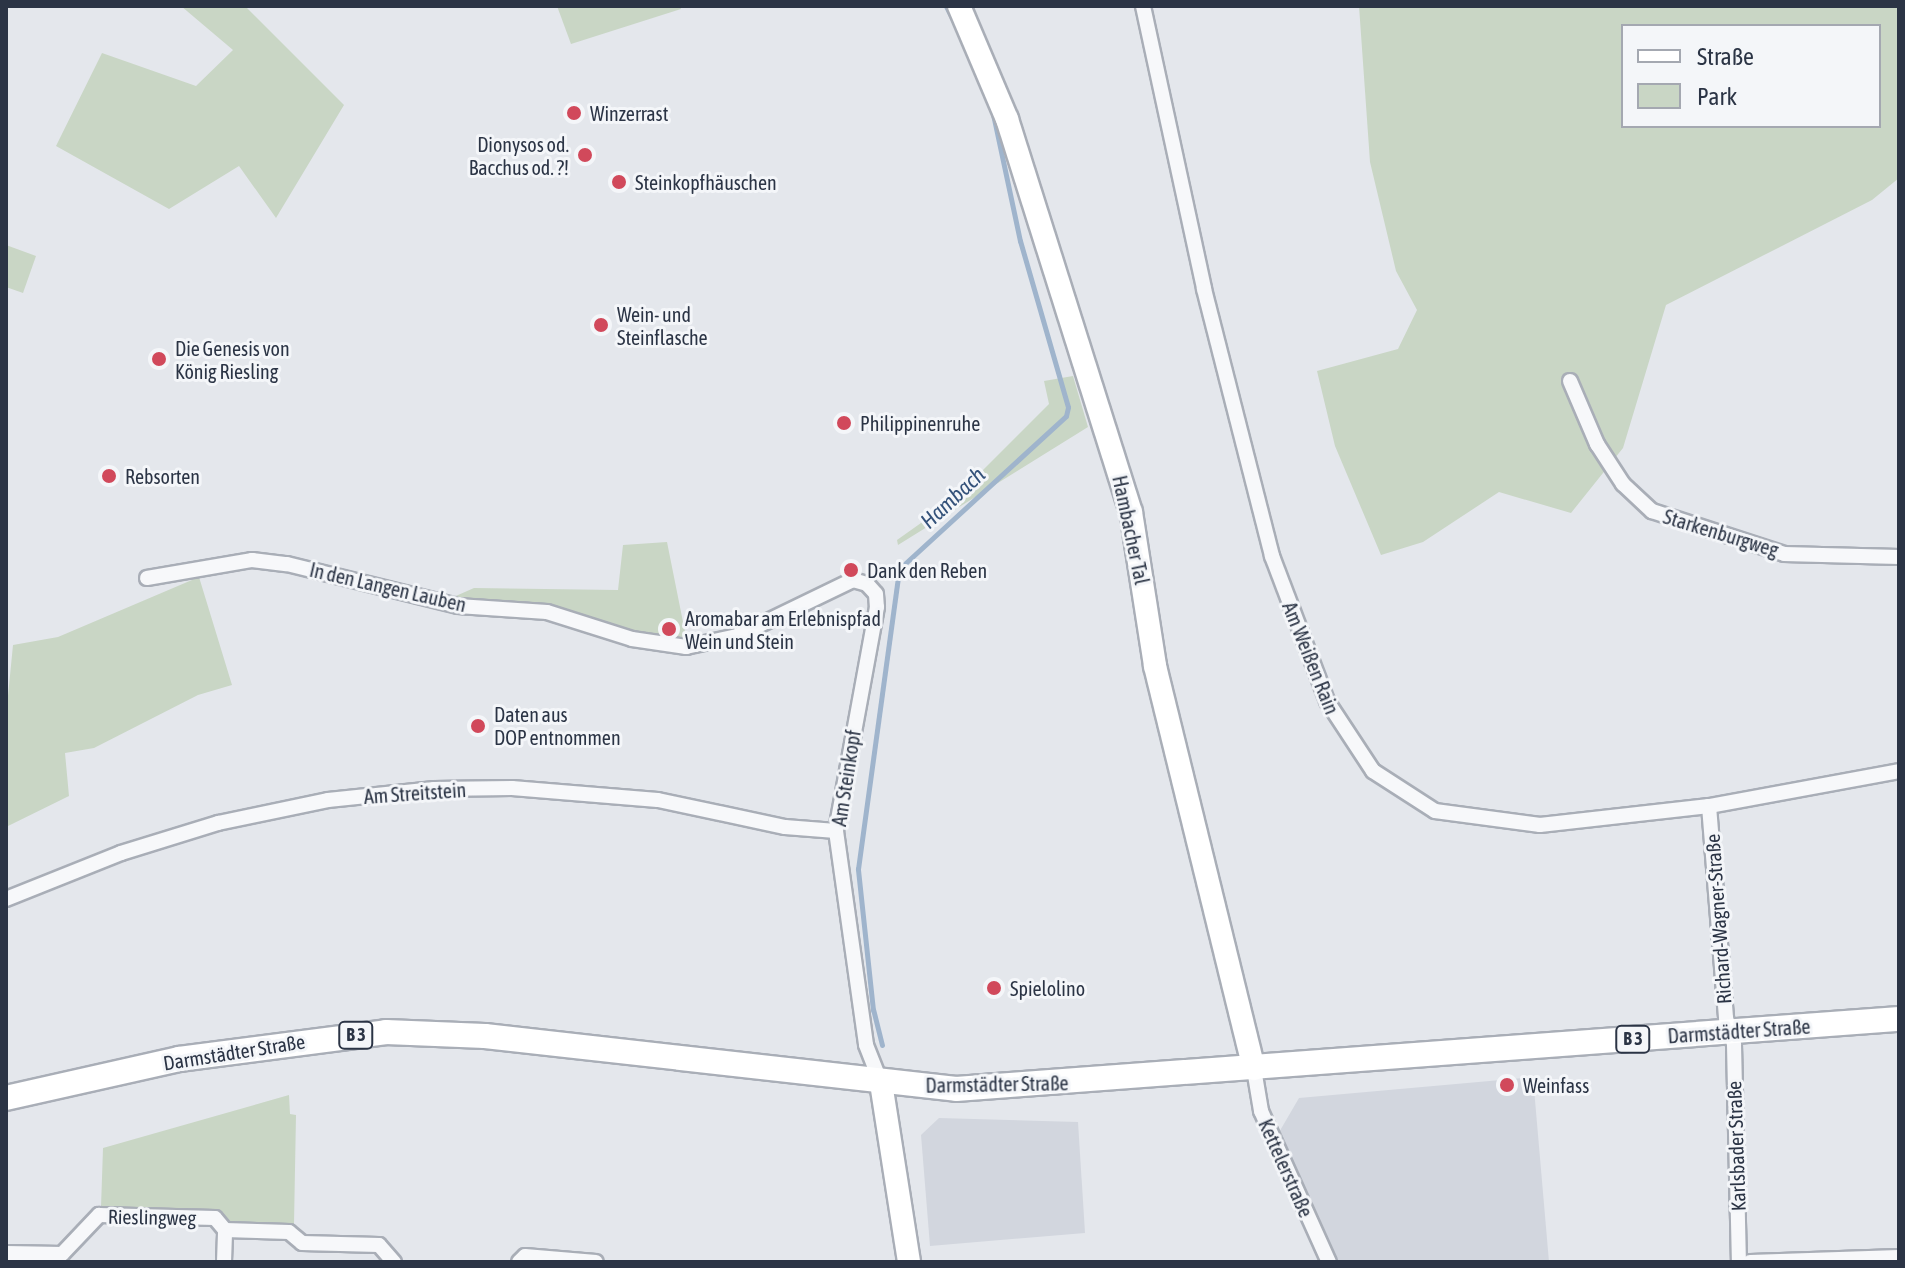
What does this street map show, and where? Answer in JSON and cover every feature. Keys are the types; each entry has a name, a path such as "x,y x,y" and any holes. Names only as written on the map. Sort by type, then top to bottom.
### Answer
{"main road":[{"name":"Darmstädter Straße","path":"6,1098 179,1059 386,1032 485,1036 881,1083 1013,1088 1899,1019"}],"street":[{"name":"Hambacher Tal","path":"959,6 1007,119 1131,512 1155,666 1254,1069"},
{"name":"Am Weißen Rain","path":"1143,6 1204,289 1264,528 1294,623 1347,738 1373,771 1400,793 1456,817 1540,825 1709,806 1899,771"},
{"name":"Starkenburgweg","path":"1570,381 1597,444 1623,484 1652,511 1784,554 1899,557"},
{"name":"In den Langen Lauben","path":"147,578 252,560 287,564 446,604 547,612 632,639 686,647 737,636 853,580"},
{"name":"Am Steinkopf","path":"853,580 867,584 876,594 877,607 836,831 866,1045 881,1083"},
{"name":"Am Streitstein","path":"6,899 121,853 218,823 328,800 434,789 512,788 658,800 785,827 836,831"},
{"name":"Richard-Wagner-Straße","path":"1709,806 1730,1031"},
{"name":"Karlsbader Straße","path":"1730,1031 1739,1262"},
{"name":"Kettelerstraße","path":"1254,1069 1261,1111 1329,1262"},
{"path":"881,1083 909,1262"},
{"name":"Rieslingweg","path":"6,1253 62,1258 99,1215 215,1218 225,1230 289,1232 302,1243 379,1245 394,1262"},
{"path":"224,1262 225,1230"},
{"path":"519,1262 525,1256 596,1261"},
{"path":"1750,1262 1899,1257"}],"shaded area":[{"path":"1533,1077 1549,1262 1333,1262 1278,1134 1299,1098"},
{"path":"939,1118 1078,1122 1085,1233 930,1246 921,1135"}],"green space":[{"path":"181,6 245,6 344,105 276,218 239,166 169,209 56,146 102,53 196,86 233,50"},
{"path":"557,6 680,6 681,9 571,44"},
{"path":"1359,6 1899,6 1899,178 1872,200 1666,305 1623,448 1571,513 1499,492 1423,542 1381,555 1335,446 1317,371 1398,349 1417,310 1396,271 1370,162"},
{"path":"6,245 36,256 23,293 6,287"},
{"path":"1073,376 1088,427 898,545 897,540 952,501 1049,404 1044,381"},
{"path":"667,542 687,642 449,599 474,588 618,590 623,545"},
{"path":"199,577 232,685 198,695 94,748 65,753 69,796 6,827 6,716 13,645 58,637"},
{"path":"289,1095 290,1114 296,1115 294,1224 231,1222 219,1211 101,1207 103,1148"}],"waterway":[{"name":"Hambach","path":"946,6 958,30"},
{"name":"Hambach","path":"882,1045 873,1010 858,869 899,569 1066,416 1068,407 1020,241 992,109"}],"place":[{"name":"Winzerrast","path":"574,113"},
{"name":"Dionysos od. Bacchus od. ?!","path":"585,155"},
{"name":"Steinkopfhäuschen","path":"619,182"},
{"name":"Wein- und Steinflasche","path":"601,325"},
{"name":"Die Genesis von König Riesling","path":"159,359"},
{"name":"Philippinenruhe","path":"844,423"},
{"name":"Rebsorten","path":"109,476"},
{"name":"Dank den Reben","path":"851,570"},
{"name":"Aromabar am Erlebnispfad Wein und Stein","path":"669,629"},
{"name":"Daten aus DOP entnommen","path":"478,726"},
{"name":"Spielolino","path":"994,988"},
{"name":"Weinfass","path":"1507,1085"}]}
